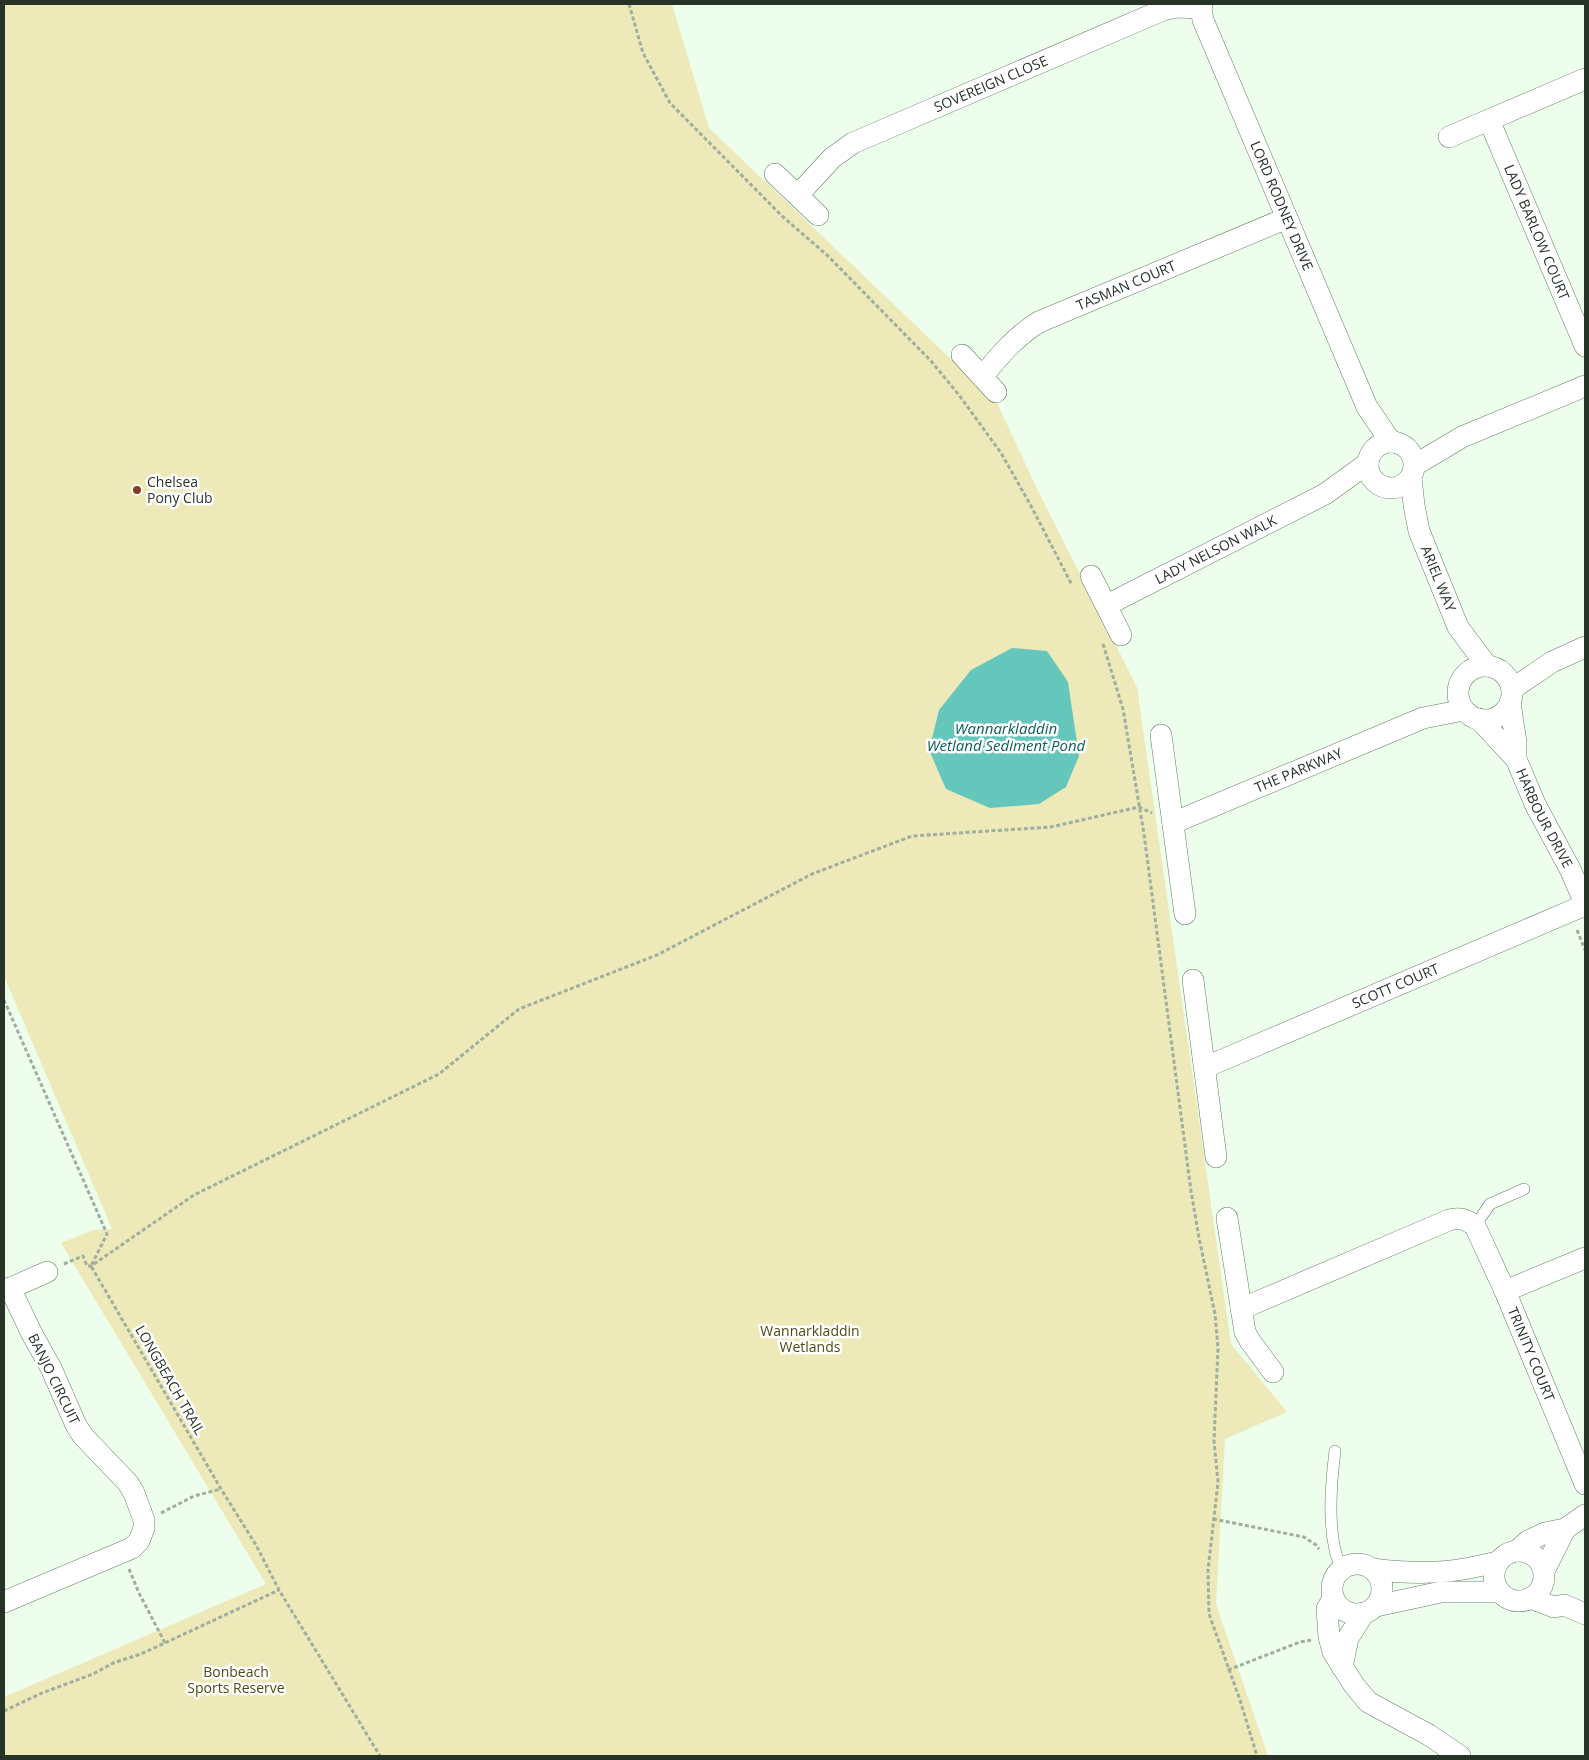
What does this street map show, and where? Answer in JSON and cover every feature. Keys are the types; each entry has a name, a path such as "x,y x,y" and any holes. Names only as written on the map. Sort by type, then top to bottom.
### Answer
{"street":[{"name":"SOVEREIGN CLOSE","path":"798,195 832,158 853,143 1163,10 1175,7 1202,6"},
{"name":"LORD RODNEY DRIVE","path":"1202,6 1204,20 1367,406 1394,457"},
{"path":"1449,137 1585,79"},
{"name":"LADY BARLOW COURT","path":"1489,120 1585,346"},
{"path":"775,174 818,215"},
{"name":"TASMAN COURT","path":"982,376 1024,331 1039,322 1287,218"},
{"path":"962,355 996,392"},
{"path":"1394,457 1462,438 1585,386"},
{"name":"ARIEL WAY","path":"1419,531 1401,506 1372,478 1394,457 1414,505 1419,531 1458,627 1502,682"},
{"name":"LADY NELSON WALK","path":"1107,605 1394,457 1400,487 1381,486 1325,494"},
{"path":"1091,576 1107,605 1112,638"},
{"name":"ARIEL WAY","path":"1458,627 1461,683"},
{"name":"THE PARKWAY","path":"1502,682 1585,647"},
{"name":"THE PARKWAY","path":"1423,718 1478,667 1502,682"},
{"name":"THE PARKWAY","path":"1173,823 1423,718 1472,715 1493,719 1501,715 1502,682"},
{"name":"HARBOUR DRIVE","path":"1502,682 1516,742 1516,759"},
{"path":"1461,683 1458,697 1472,715"},
{"name":"HARBOUR DRIVE","path":"1472,715 1516,759 1536,806 1570,869 1585,904"},
{"path":"1161,734 1184,914"},
{"name":"SCOTT COURT","path":"1206,1067 1585,904"},
{"path":"1193,980 1206,1067 1216,1157"},
{"path":"1228,1218 1241,1309 1248,1337 1272,1372"},
{"path":"1241,1309 1449,1220 1460,1218 1474,1226"},
{"name":"TRINITY COURT","path":"1474,1226 1505,1291 1585,1484"},
{"path":"1505,1291 1585,1258"},
{"path":"7,1290 47,1272"},
{"name":"BANJO CIRCUIT","path":"7,1290 52,1368 76,1425 83,1436 128,1483 144,1520"},
{"path":"1564,1605 1561,1595 1544,1574 1537,1558 1524,1551 1517,1551 1506,1554 1498,1562 1496,1568 1495,1580 1500,1592 1514,1600 1530,1598 1540,1589 1544,1574 1566,1529 1585,1515"},
{"path":"4,1602 132,1548 139,1541 143,1533 144,1520"},
{"path":"1517,1551 1528,1541 1545,1532 1566,1529"},
{"path":"1498,1562 1466,1569 1426,1572 1395,1572 1372,1569 1357,1564 1349,1565 1342,1568 1336,1574 1332,1581 1331,1590 1333,1598 1342,1610 1356,1614 1442,1592 1500,1592"},
{"path":"1342,1667 1348,1638 1380,1599 1381,1582 1372,1569"},
{"path":"1333,1598 1328,1609 1327,1626 1333,1652 1346,1675 1368,1702 1429,1735 1460,1756"},
{"path":"1530,1598 1554,1606 1564,1605 1585,1614"}],"lane":[{"path":"1474,1226 1488,1205 1524,1189"},
{"path":"1335,1452 1332,1479 1332,1521 1335,1551 1342,1568"}],"path":[{"path":"629,4 643,53 670,103 782,216 834,263 931,361 959,395 1001,453 1075,590"},
{"path":"1112,638 1139,807 1192,1191 1216,1322 1218,1348 1214,1442 1218,1482 1208,1570 1208,1614 1240,1700 1257,1756"},
{"path":"90,1266 194,1195 439,1074 519,1009 658,955 812,874 912,836 1051,827 1139,807"},
{"path":"1574,924 1585,950"},
{"path":"4,1000 107,1234 90,1266"},
{"path":"47,1272 83,1256 87,1266 90,1266"},
{"name":"LONGBEACH TRAIL","path":"90,1266 256,1545 279,1590 380,1756"},
{"path":"144,1520 194,1496 221,1489"},
{"path":"1213,1518 1304,1537 1316,1545 1324,1555"},
{"path":"122,1552 140,1594 165,1643"},
{"path":"4,1705 5,1711 42,1693 93,1674 113,1663 141,1654 279,1590"},
{"path":"1228,1670 1300,1642 1314,1640"}],"green space":[{"name":"Wannarkladdin Wetlands","path":"4,4 672,4 709,128 997,403 1038,491 1137,687 1231,1344 1287,1412 1225,1439 1216,1604 1268,1756 4,1756 4,1697 266,1584 61,1243 93,1230 112,1229 4,976"}],"water":[{"name":"Wannarkladdin Wetland Sediment Pond","path":"1012,648 1047,651 1068,682 1079,756 1066,787 1039,804 990,808 946,789 929,750 939,710 971,670"}],"place":[{"name":"Chelsea Pony Club","path":"137,490"}],"park label":[{"name":"Bonbeach Sports Reserve","path":"236,1680"}]}
